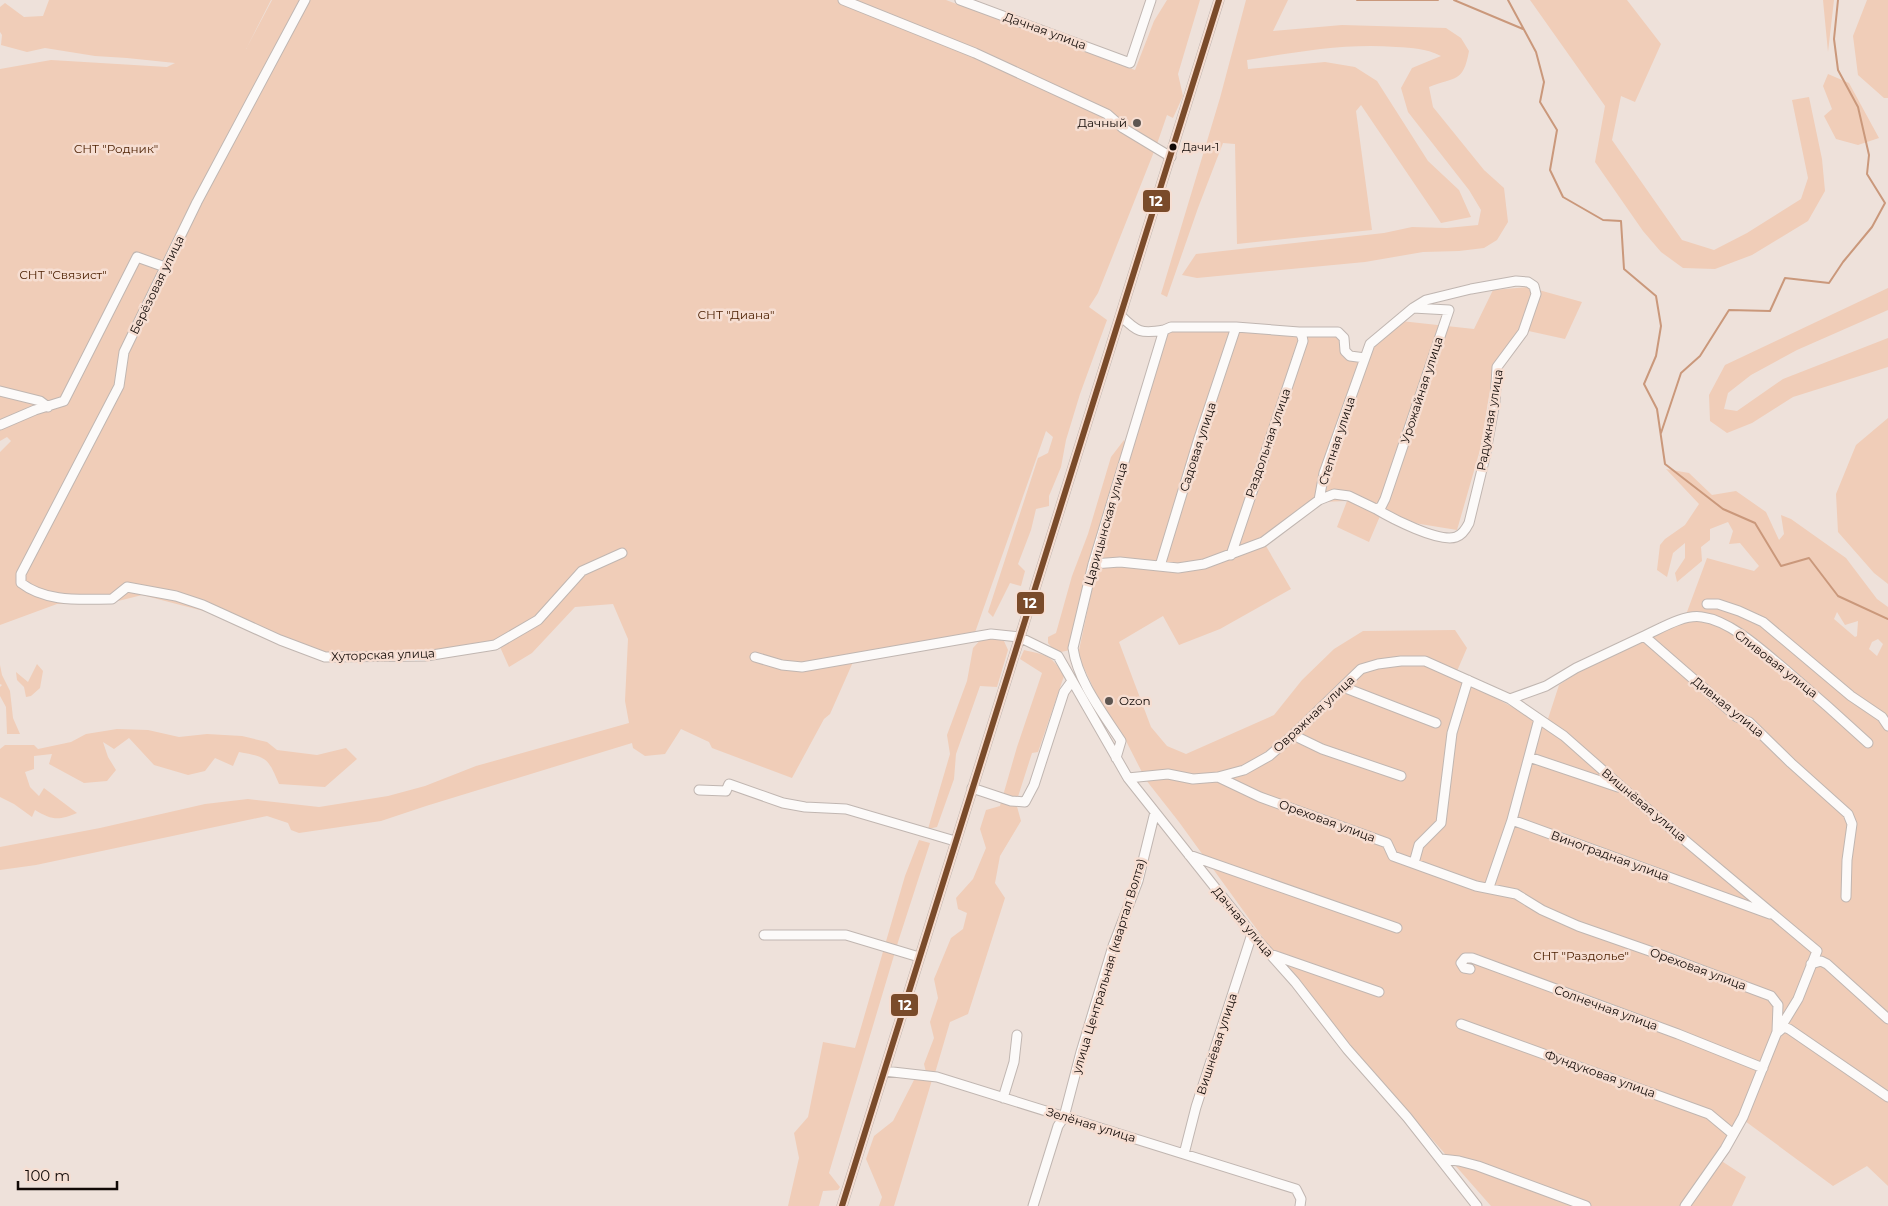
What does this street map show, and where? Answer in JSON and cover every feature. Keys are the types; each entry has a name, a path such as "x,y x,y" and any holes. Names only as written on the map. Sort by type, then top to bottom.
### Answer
{"street":[{"name":"Берёзовая улица","path":"21,574 119,386 124,352 197,202 305,0"},
{"path":"843,0 975,53 1107,114 1123,128 1171,157"},
{"name":"Дачная улица","path":"960,0 1130,62 1151,0"},
{"path":"842,1206 1219,0"},
{"path":"0,425 35,410 64,401 137,257 165,267"},
{"name":"Радужная улица","path":"1376,509 1416,529 1448,538 1457,537 1464,532 1469,523 1485,457 1498,367 1522,332 1536,294 1534,286 1528,282 1516,281 1426,300 1413,308"},
{"path":"1121,316 1133,328 1147,333 1171,327 1236,327 1299,332 1338,332 1344,338 1345,351 1350,356 1364,358 1370,344 1413,308"},
{"name":"Урожайная улица","path":"1376,509 1381,507 1385,499 1449,310 1413,308"},
{"name":"Садовая улица","path":"1160,566 1236,327"},
{"name":"Царицынская улица","path":"1116,758 1121,741 1085,683 1075,659 1073,648 1093,564 1164,330"},
{"name":"Раздольная улица","path":"1231,555 1303,342 1299,332"},
{"name":"Степная улица","path":"1093,564 1120,562 1178,568 1204,564 1263,542 1319,500 1324,473 1364,358"},
{"path":"0,391 40,401 48,407"},
{"path":"1319,500 1334,494 1349,496 1376,509"},
{"name":"Хуторская улица","path":"21,574 21,583 30,590 61,599 112,599 127,587 176,596 203,605 280,640 326,657 417,657 495,645 538,620 582,571 622,553"},
{"path":"1707,604 1718,604 1763,622 1851,696 1882,717 1888,726"},
{"name":"Сливовая улица","path":"1644,636 1682,619 1701,616 1723,624 1766,654 1829,706 1868,743"},
{"name":"Дачная улица","path":"755,657 782,665 802,667 991,634 1019,638 1058,656 1128,778 1252,934 1295,982 1347,1049 1407,1117 1477,1206"},
{"path":"1510,699 1546,686 1576,668 1644,636"},
{"name":"Дивная улица","path":"1644,636 1737,718 1750,722 1848,814 1852,824 1847,860 1846,896"},
{"name":"Овражная улица","path":"1218,777 1244,770 1269,756 1361,669 1378,664 1401,661 1425,661 1510,699"},
{"path":"1414,864 1419,845 1441,823 1452,733 1468,680"},
{"path":"972,788 1011,801 1025,802 1034,785 1064,692 1072,681"},
{"path":"1343,687 1436,723"},
{"name":"Вишнёвая улица","path":"1510,699 1564,736 1817,951 1798,999 1777,1032"},
{"path":"1489,887 1512,820 1539,719"},
{"path":"1293,735 1322,749 1402,776"},
{"path":"1529,757 1623,788"},
{"path":"1128,778 1168,774 1193,779 1218,777"},
{"name":"Ореховая улица","path":"1218,777 1260,797 1387,843 1393,856 1476,886 1489,887 1516,894 1542,910 1578,926 1771,996 1778,1005 1777,1032 1743,1117 1685,1206"},
{"path":"699,790 726,790 729,784 783,803 806,807 846,809 955,841"},
{"name":"улица Центральная (квартал Волта)","path":"1033,1206 1058,1126 1064,1116 1113,946 1138,881 1155,812"},
{"name":"Виноградная улица","path":"1512,820 1774,916"},
{"path":"1189,855 1397,928"},
{"name":"Вишнёвая улица","path":"1184,1154 1196,1107 1252,934"},
{"path":"764,935 846,935 919,957"},
{"path":"1269,954 1378,992"},
{"name":"Солнечная улица","path":"1470,969 1464,968 1461,963 1465,958 1472,958 1678,1034 1762,1068"},
{"path":"1811,964 1821,962 1827,964 1888,1019"},
{"name":"Фундуковая улица","path":"1461,1024 1709,1114 1733,1134"},
{"path":"1777,1032 1784,1027 1888,1098"},
{"path":"1003,1098 1014,1062 1018,1035"},
{"name":"Зелёная улица","path":"884,1071 937,1077 1296,1189 1301,1199 1300,1206"},
{"path":"1440,1159 1478,1166 1586,1206"}],"green space":[{"name":"СНТ \"Диана\"","path":"49,0 271,0 246,49 272,0 946,0 1135,70 1154,21 1167,0 1200,0 1178,74 1183,96 1173,118 1167,115 1098,293 1089,307 1107,320 1080,394 1066,440 1061,467 1049,496 1049,506 1036,509 1031,530 1018,564 1025,571 1021,586 1010,583 993,617 988,612 1038,458 1048,453 1053,437 1046,431 972,641 853,662 830,714 824,719 792,778 712,748 709,742 681,729 665,754 645,756 633,748 632,743 381,821 299,833 291,830 288,823 267,816 36,865 0,870 0,847 100,828 205,804 248,799 319,807 388,796 425,786 476,766 629,723 625,701 628,639 613,604 575,607 532,653 509,667 500,647 492,650 423,660 325,662 219,615 142,595 118,601 57,604 0,625 0,452 11,441 7,437 0,441 0,69 51,60 167,67 175,63 95,56 45,48 27,52 1,45 0,7 5,3 24,17 43,16"},
{"path":"1246,0 1288,0 1273,31 1342,25 1446,28 1461,38 1469,51 1467,62 1461,74 1429,87 1433,107 1484,170 1504,188 1508,222 1497,240 1484,248 1423,252 1365,262 1197,278 1182,275 1196,254 1384,233 1412,227 1447,228 1478,225 1481,210 1469,190 1408,112 1401,88 1412,68 1441,56 1419,49 1359,46 1322,49 1247,60 1248,69 1325,62 1355,67 1377,81 1428,161 1459,190 1471,217 1441,223 1361,105 1356,111 1372,230 1237,244 1235,144 1223,143 1167,297 1161,294 1220,98"},
{"path":"1530,0 1627,0 1661,44 1635,102 1621,96 1612,140 1682,240 1714,250 1747,233 1801,199 1808,178 1792,100 1809,97 1822,159 1825,191 1808,221 1752,255 1715,269 1683,268 1661,252 1643,231 1595,162 1605,106"},
{"path":"1823,0 1834,0 1828,52"},
{"path":"1867,0 1888,0 1888,98 1884,98 1858,75 1853,36"},
{"path":"1828,74 1849,83 1879,138 1858,145 1836,139 1824,116 1832,109 1823,86"},
{"name":"СНТ \"Раздолье\"","path":"1528,287 1582,302 1565,339 1519,329 1499,359 1492,378 1480,450 1457,530 1414,523 1383,509 1369,542 1337,527 1347,501 1320,502 1266,546 1291,589 1220,629 1179,645 1163,616 1119,642 1151,727 1167,746 1186,754 1274,715 1302,680 1334,649 1363,631 1455,630 1467,648 1454,678 1546,725 1559,685 1591,664 1684,620 1707,558 1754,571 1759,566 1740,543 1729,544 1733,531 1728,522 1710,529 1710,540 1701,547 1702,561 1677,582 1675,573 1685,558 1685,543 1673,553 1667,577 1657,570 1660,545 1665,539 1685,525 1699,504 1666,469 1689,473 1712,495 1736,491 1766,512 1779,540 1784,534 1781,515 1791,519 1846,558 1877,599 1888,607 1888,1186 1867,1166 1833,1186 1745,1121 1720,1160 1746,1177 1732,1206 1491,1206 1357,1054 1279,960 1179,822 1146,780 1125,739 1103,709 1078,655 1099,556 1170,327 1341,336 1343,357 1367,359 1374,341 1401,321 1474,329 1493,290","holes":["1837,612 1845,625 1858,621 1857,636 1855,637 1834,619","1878,639 1883,644 1877,656 1869,649 1872,642"]},
{"path":"1888,288 1888,310 1797,350 1751,375 1728,393 1724,409 1737,411 1783,379 1888,338 1888,367 1793,397 1752,423 1727,433 1710,421 1709,395 1725,365"},
{"path":"1888,418 1888,584 1874,573 1838,532 1836,494 1856,445"},
{"path":"1124,440 1127,448 1070,650 1056,653 1048,643 1048,637 1056,633 1072,576 1088,534 1111,457"},
{"path":"984,636 1004,641 1008,650 997,687 980,686 956,754 954,779 937,827 928,829 950,754 947,735 967,681 973,648"},
{"path":"1024,650 1048,657 1056,664 1064,676 1038,752 1032,753 1016,803 1021,821 1000,856 995,883 1005,898 968,1014 950,1022 935,1073 926,1072 924,1064 934,1038 930,1022 938,998 934,979 951,938 963,929 967,913 958,909 956,898 973,879 986,848 980,829 986,810 1000,806 1017,747 1042,673 1020,659"},
{"path":"37,664 43,671 40,688 31,696 26,697 24,687 17,680 16,672 28,682"},
{"path":"0,665 2,675 10,691 13,718 20,734 7,734 6,707 0,696 0,687 2,685 0,684"},
{"path":"117,729 148,730 179,737 207,734 242,736 267,742 277,750 317,755 346,748 357,759 325,787 279,784 269,764 256,755 239,752 233,766 215,758 205,771 188,775 154,765 129,738 114,749 103,742 108,757 116,770 107,781 84,783 49,764 52,754 34,756 34,769 25,772 30,787 39,796 44,788 77,813 55,818 35,810 32,817 0,797 0,749 5,745 34,745 38,749 71,742 86,734"},
{"path":"919,840 930,843 898,942 829,1173 840,1187 838,1190 823,1191 819,1206 788,1206 799,1158 794,1133 808,1117 823,1042 855,1048 905,876"},
{"path":"915,1078 932,1080 894,1206 879,1206 882,1197 866,1159 874,1136 893,1121"}],"waterway":[{"path":"1357,0 1438,0"},
{"path":"1454,0 1523,29"},
{"path":"1508,0 1536,52 1544,82 1540,102 1557,130 1550,170 1563,197 1603,220 1621,221 1624,269 1656,296 1661,326 1656,356 1644,384 1657,409 1665,464 1723,509 1755,523 1781,566 1809,558 1838,596 1888,619"},
{"path":"1661,433 1681,373 1700,356 1729,310 1770,311 1785,278 1829,283 1843,262 1872,227 1885,203 1867,174 1869,155 1858,107 1838,70 1834,39 1838,0"}],"transit line":[{"name":"12","path":"842,1206 1219,0"}],"place":[{"name":"Дачный","path":"1137,123"},
{"name":"Дачи-1","path":"1173,147"},
{"name":"Ozon","path":"1109,701"}],"park label":[{"name":"СНТ \"Родник\"","path":"116,149"},
{"name":"СНТ \"Связист\"","path":"63,275"}]}
